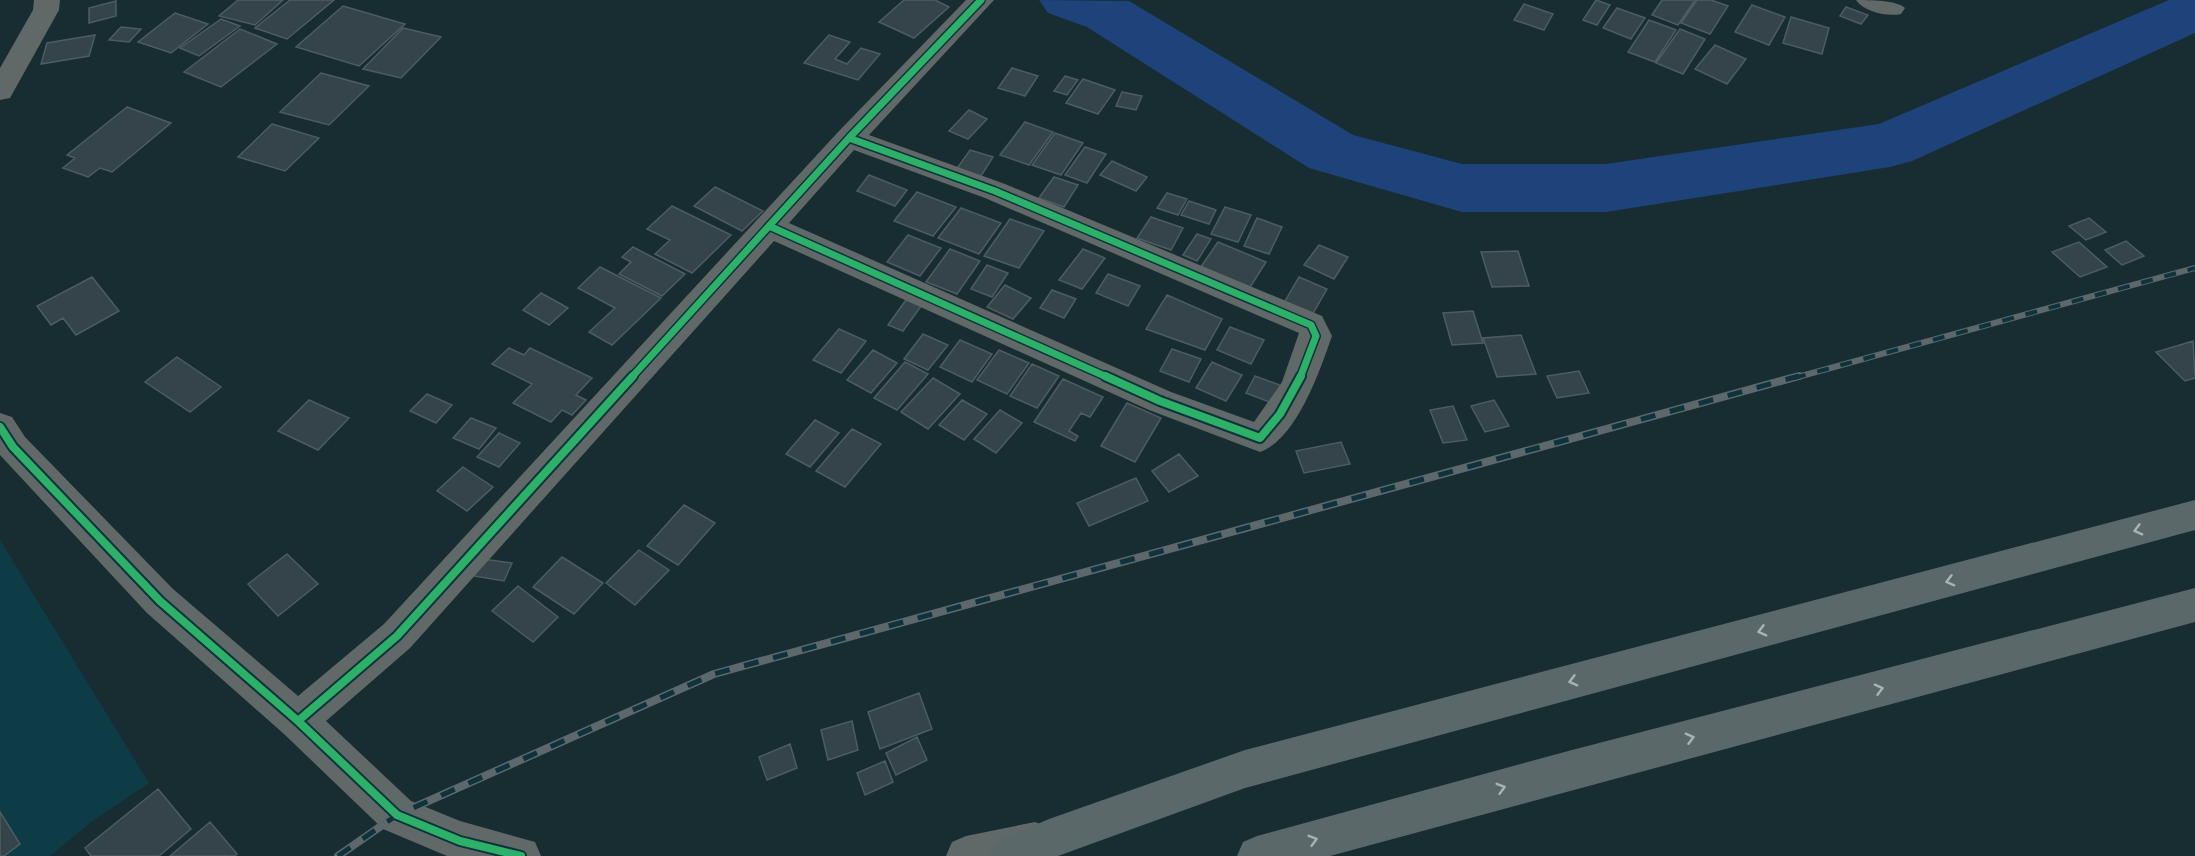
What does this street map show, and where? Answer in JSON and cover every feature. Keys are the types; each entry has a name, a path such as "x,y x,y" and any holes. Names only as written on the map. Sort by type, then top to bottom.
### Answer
{"main road":[{"path":"1009,856 1049,839 1245,769 2195,515"},
{"path":"1257,856 1572,769 2195,605"}],"street":[{"path":"0,91 46,10 47,0"},
{"path":"298,722 397,636 768,226 981,0"},
{"path":"768,226 1160,401 1260,438 1284,412 1305,369 1316,336 1311,325 995,191 849,138"},
{"path":"0,427 13,447 160,601 298,722 397,815 460,842 521,856"},
{"path":"966,856 1049,839"}],"shaded area":[{"path":"0,540 149,783 91,822 50,856 0,856"}],"building":[{"path":"238,0 283,0 255,25 219,16"},
{"path":"290,0 334,0 287,39 255,28"},
{"path":"904,0 935,0 949,7 914,38 879,22"},
{"path":"1596,0 1610,5 1597,25 1583,20"},
{"path":"1662,0 1695,0 1678,25 1652,15"},
{"path":"1697,0 1711,0 1728,6 1710,34 1681,23"},
{"path":"116,1 116,16 89,23 89,8"},
{"path":"1524,4 1553,14 1544,30 1514,20"},
{"path":"1752,5 1785,17 1769,45 1735,32"},
{"path":"343,6 405,24 359,66 296,47"},
{"path":"1846,7 1868,15 1861,24 1840,16"},
{"path":"1617,8 1645,18 1631,39 1603,28"},
{"path":"175,13 208,24 171,53 138,42"},
{"path":"1791,17 1829,28 1822,54 1783,43"},
{"path":"221,19 240,26 199,56 180,48"},
{"path":"1649,20 1676,30 1655,62 1628,52"},
{"path":"121,27 141,29 129,42 109,40"},
{"path":"403,28 441,37 401,78 363,69"},
{"path":"240,29 277,44 221,87 184,72"},
{"path":"1680,29 1705,39 1683,74 1656,63"},
{"path":"95,35 89,56 41,64 47,43"},
{"path":"829,35 850,42 835,59 847,64 861,48 880,54 858,80 804,63"},
{"path":"1715,45 1746,59 1727,84 1695,69"},
{"path":"1012,68 1038,76 1025,96 998,88"},
{"path":"321,73 369,86 329,125 280,112"},
{"path":"1065,76 1078,80 1067,95 1054,91"},
{"path":"1083,79 1115,90 1098,114 1066,103"},
{"path":"1122,92 1142,96 1136,110 1116,106"},
{"path":"127,107 171,123 112,172 100,168 88,177 63,168 75,158 67,155"},
{"path":"969,110 987,119 968,139 949,131"},
{"path":"1025,122 1053,132 1029,165 1000,155"},
{"path":"272,124 319,138 285,171 238,157"},
{"path":"1055,133 1083,143 1061,175 1032,165"},
{"path":"1085,147 1106,154 1087,183 1065,175"},
{"path":"970,150 993,157 979,179 955,171"},
{"path":"1112,161 1147,177 1136,191 1100,175"},
{"path":"869,175 907,190 895,206 857,191"},
{"path":"1054,177 1078,185 1064,207 1039,198"},
{"path":"715,187 763,211 742,231 694,206"},
{"path":"917,192 956,207 933,236 894,221"},
{"path":"1167,193 1187,199 1178,215 1157,208"},
{"path":"1189,201 1216,210 1209,224 1181,215"},
{"path":"672,206 731,235 692,273 655,254 670,240 647,229"},
{"path":"1225,207 1251,215 1238,242 1211,234"},
{"path":"961,208 1001,223 979,254 938,238"},
{"path":"1151,217 1183,228 1171,250 1137,238"},
{"path":"1257,218 1282,227 1269,254 1244,246"},
{"path":"2089,218 2106,232 2086,240 2069,226"},
{"path":"1010,219 1044,231 1019,268 984,256"},
{"path":"1197,234 1211,239 1197,261 1183,255"},
{"path":"908,235 941,248 920,276 887,262"},
{"path":"2126,241 2144,256 2122,265 2105,250"},
{"path":"1218,242 1266,262 1247,292 1198,271"},
{"path":"2079,242 2107,267 2080,277 2052,252"},
{"path":"1319,245 1348,257 1334,279 1304,265"},
{"path":"633,247 685,274 662,296 619,274 631,262 622,257"},
{"path":"950,249 980,261 957,294 926,282"},
{"path":"1083,249 1105,258 1082,289 1059,280"},
{"path":"1518,251 1529,286 1492,287 1481,252"},
{"path":"987,265 1008,273 992,297 971,289"},
{"path":"600,267 661,298 612,345 589,332 615,308 578,288"},
{"path":"1108,274 1140,286 1128,306 1096,293"},
{"path":"92,277 119,311 76,335 63,318 51,325 37,306"},
{"path":"1299,277 1327,289 1312,315 1284,303"},
{"path":"1005,285 1031,298 1013,319 987,307"},
{"path":"1052,290 1076,299 1064,318 1040,308"},
{"path":"541,293 568,308 549,325 523,310"},
{"path":"1167,295 1222,319 1205,350 1146,329"},
{"path":"906,300 922,305 903,331 888,325"},
{"path":"1473,311 1483,343 1452,345 1443,313"},
{"path":"1230,327 1264,340 1251,364 1217,350"},
{"path":"839,329 866,341 841,373 813,360"},
{"path":"923,334 948,345 928,370 904,359"},
{"path":"1521,335 1536,374 1497,377 1483,338"},
{"path":"960,340 992,354 972,382 940,367"},
{"path":"2193,341 2195,378 2185,381 2156,352"},
{"path":"509,348 524,355 530,348 592,378 576,395 586,400 572,415 562,410 551,422 513,403 532,384 492,364"},
{"path":"1172,349 1201,359 1189,382 1160,371"},
{"path":"873,350 897,363 871,393 847,380"},
{"path":"999,350 1029,363 1007,394 977,380"},
{"path":"177,357 221,387 190,412 145,382"},
{"path":"905,362 928,374 897,410 874,398"},
{"path":"1212,362 1242,375 1226,401 1196,388"},
{"path":"1032,364 1059,376 1037,408 1010,396"},
{"path":"1579,371 1589,393 1557,398 1547,376"},
{"path":"1255,376 1285,387 1277,405 1246,393"},
{"path":"933,378 960,394 928,429 901,412"},
{"path":"1063,379 1103,397 1090,417 1081,413 1069,431 1078,436 1075,441 1034,422"},
{"path":"427,394 452,405 436,423 410,411"},
{"path":"309,400 349,418 318,450 278,431"},
{"path":"962,400 987,414 964,440 939,425"},
{"path":"1494,400 1509,426 1485,432 1471,406"},
{"path":"1127,403 1161,418 1135,462 1101,446"},
{"path":"1453,406 1467,440 1443,443 1430,410"},
{"path":"1000,410 1022,423 996,453 974,439"},
{"path":"471,418 496,428 479,449 453,438"},
{"path":"815,420 839,433 810,467 786,454"},
{"path":"852,429 881,444 845,487 816,471"},
{"path":"499,433 520,443 499,467 477,457"},
{"path":"1341,442 1350,464 1304,473 1296,451"},
{"path":"1179,454 1198,476 1169,492 1152,471"},
{"path":"463,467 493,487 467,511 437,491"},
{"path":"1136,478 1148,501 1089,526 1077,503"},
{"path":"684,505 715,523 678,565 647,546"},
{"path":"639,550 669,570 635,605 606,583"},
{"path":"287,554 318,584 278,616 248,584"},
{"path":"562,557 603,583 574,614 533,587"},
{"path":"482,559 512,563 504,581 474,576"},
{"path":"518,586 558,617 533,642 492,611"},
{"path":"919,693 932,729 880,749 868,712"},
{"path":"852,721 858,750 828,760 821,730"},
{"path":"917,737 927,760 896,775 886,753"},
{"path":"790,744 797,768 767,780 759,757"},
{"path":"885,761 893,782 865,795 857,773"},
{"path":"158,789 191,829 159,856 91,856 85,848"},
{"path":"0,812 20,844 4,856 0,856"},
{"path":"210,822 237,854 235,856 170,856"}],"waterway":[{"path":"1068,0 1108,14 1332,152 1462,188 1606,188 1890,145 2195,11"}],"railway":[{"path":"1794,378 2195,268"},
{"path":"338,856 397,815 714,674 1799,376"}],"cycle path":[{"path":"298,721 397,636 849,138 981,0"},
{"path":"769,226 1160,401 1260,438 1280,414 1300,378 1316,336 1311,325 995,191 849,138"},
{"path":"0,427 13,447 160,601 298,721 397,815 460,841 521,856"}]}
